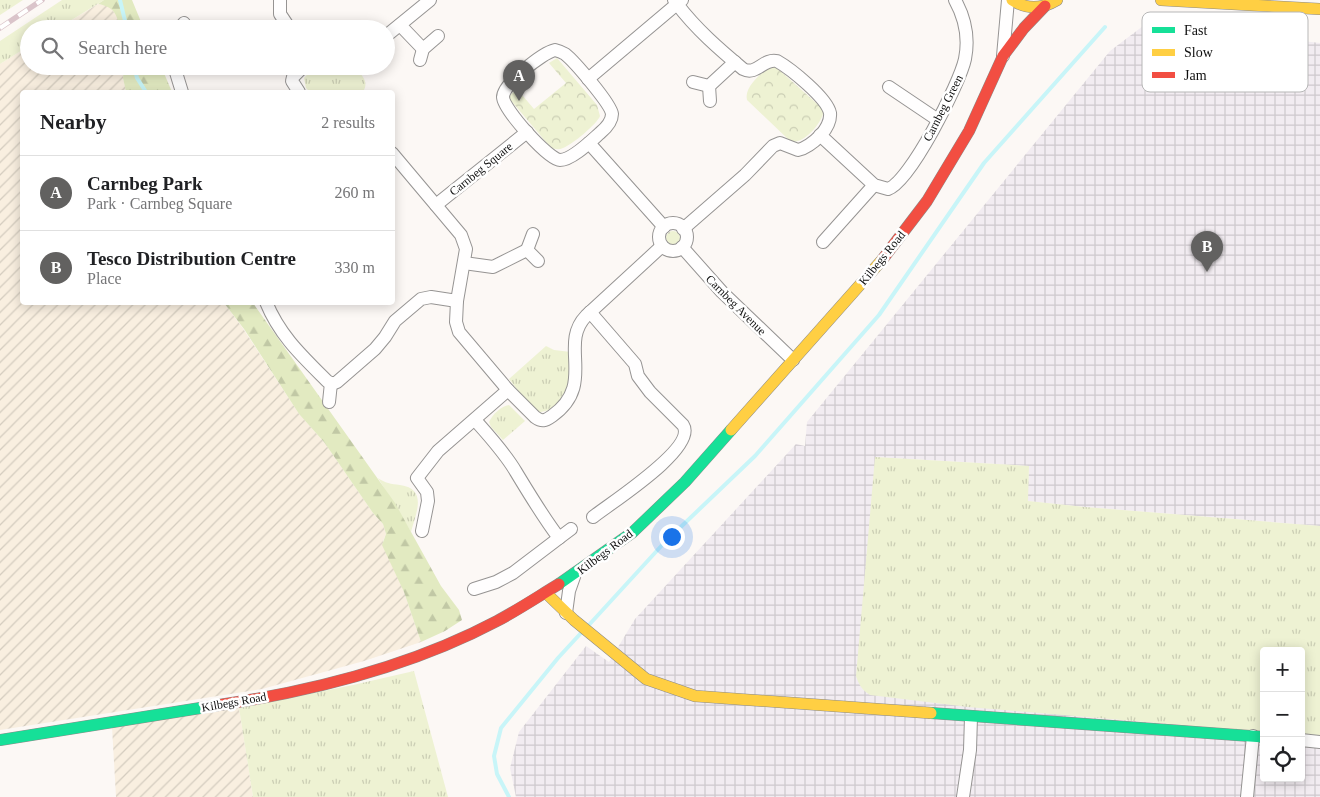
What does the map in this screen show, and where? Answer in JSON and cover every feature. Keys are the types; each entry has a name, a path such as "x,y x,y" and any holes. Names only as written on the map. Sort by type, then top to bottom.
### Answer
{"main road":[{"path":"1012,0 1029,8 1045,6 1057,0"},
{"path":"1161,0 1320,9"},
{"name":"Kilbegs Road","path":"0,740 156,714 233,704 344,680 427,653 497,621 546,594 576,574 633,532 685,482 877,266 927,201 969,131 1003,56 1024,28 1045,6"},
{"path":"546,594 594,637 646,679 695,696 1258,737"}],"street":[{"path":"280,0 279,11 283,20"},
{"path":"395,29 430,0"},
{"name":"Carnbeg Green","path":"874,185 888,189 898,184 914,162 957,84 965,59 965,26 955,0"},
{"name":"Kilbegs Road","path":"1003,56 1008,0"},
{"path":"588,79 677,1 702,34 748,71 755,70 768,61 774,60 786,67 824,102 829,111 830,119 820,135 801,150 796,150 780,143 773,146 745,175 683,229"},
{"path":"400,25 422,55 438,36"},
{"path":"551,51 558,51 570,59 588,79 605,100 612,113 611,120 589,143 570,157 557,160 546,152 505,105 503,97 507,86 538,59 551,51"},
{"path":"709,86 736,62"},
{"path":"177,75 181,90"},
{"path":"295,75 292,81 298,90"},
{"path":"693,82 709,86"},
{"path":"709,86 710,101"},
{"path":"889,87 938,120"},
{"name":"Carnbeg Square","path":"436,205 527,132"},
{"path":"820,135 874,185 823,242"},
{"path":"589,143 664,227"},
{"path":"395,157 461,235 466,250 457,301 456,322 459,332 508,390 535,418 540,420 545,420 562,408 571,398 575,382 576,330 581,321 662,246"},
{"path":"668,224 676,224 683,229 686,236 682,247 674,251 665,249 662,246 659,234 664,227 668,224"},
{"path":"464,263 492,267 527,250 532,234"},
{"name":"Carnbeg Avenue","path":"682,247 722,292 793,360"},
{"path":"527,250 538,261"},
{"path":"331,383 337,382 375,349 395,321 421,298 431,297 457,301"},
{"path":"267,305 273,320 281,332 331,383"},
{"path":"590,312 635,364 638,376 646,388 683,425 685,430 684,437 677,447 659,466 635,488 593,517"},
{"path":"329,402 331,383"},
{"path":"422,530 428,501 427,492 411,478 508,390"},
{"path":"475,420 497,444 528,494 559,538"},
{"path":"474,589 496,582 513,573 571,529"},
{"path":"570,616 569,591 576,574"},
{"path":"963,797 970,750 971,717"},
{"path":"1247,797 1258,737"},
{"path":"1305,740 1320,742"}],"shaded area":[{"path":"98,4 109,6 118,20 72,20"},
{"path":"1142,27 1142,92 1308,92 1308,42 1320,43 1320,526 1027,501 1029,466 875,457 1260,729 1260,782 1305,782 1305,735 1320,737 1320,797 516,797 510,768 519,732 586,646 609,662 635,619 796,444 805,446 807,422 1110,51"},
{"path":"20,52 20,75 123,75 126,90 20,90 20,305 226,305 299,414 324,442 373,513 383,524 386,534 383,541 404,592 421,642 364,661 262,689 0,730 0,64"},
{"path":"239,708 253,797 116,797 112,727"}],"green space":[{"path":"0,0 23,0 0,15"},
{"path":"62,0 104,0 72,20 32,20"},
{"path":"104,0 132,0 140,20 118,20 111,9 98,4"},
{"path":"20,28 20,52 0,64 0,41"},
{"path":"557,58 597,105 600,116 578,139 561,149 551,148 508,97 517,89 534,109 566,83 549,63"},
{"path":"771,66 776,67 824,110 820,121 801,140 790,141 747,100 750,86"},
{"path":"123,75 165,75 171,90 126,90"},
{"path":"307,75 362,75 366,85 364,90 308,90 304,78"},
{"path":"670,231 676,231 680,238 676,245 670,245 666,241 666,235"},
{"path":"226,305 254,305 395,503 441,586 459,610 462,620 445,631 421,642 404,592 382,545 386,534 383,524 373,513 324,442 299,414 244,329"},
{"path":"546,346 554,350 571,352 570,373 565,393 561,399 550,409 538,412 527,402 509,379"},
{"path":"509,405 525,421 503,440 489,422 498,411"},
{"path":"875,457 1029,466 1028,501 1320,526 1320,737 1305,735 1305,647 1260,647 1260,732 968,707 870,695 861,687 856,676"},
{"path":"378,478 388,483 409,487 414,491 418,503 411,532"},
{"path":"414,671 448,797 253,797 239,708"}],"waterway":[{"path":"120,0 125,20"},
{"path":"588,626 664,543 755,456 879,315 984,163 1105,27"},
{"path":"136,75 145,90"},
{"path":"509,797 497,774 494,756 501,728 581,633"}],"railway":[{"path":"0,28 42,0"}],"traffic: fast":[{"path":"559,584 633,532 685,482 731,430"},
{"path":"0,740 219,705"},
{"path":"931,713 1260,737"}],"traffic: slow":[{"path":"1012,0 1029,7 1040,7 1057,0"},
{"path":"1161,0 1320,9"},
{"path":"731,430 882,260"},
{"path":"546,593 574,620 646,679 695,696 931,713"}],"traffic: jam":[{"path":"882,260 927,201 969,131 1003,56 1024,28 1045,6"},
{"path":"219,705 326,684 432,651 505,617 559,584"}],"place":[{"name":"Carnbeg Park","path":"519,101"},
{"name":"Tesco Distribution Centre","path":"1207,272"}]}
